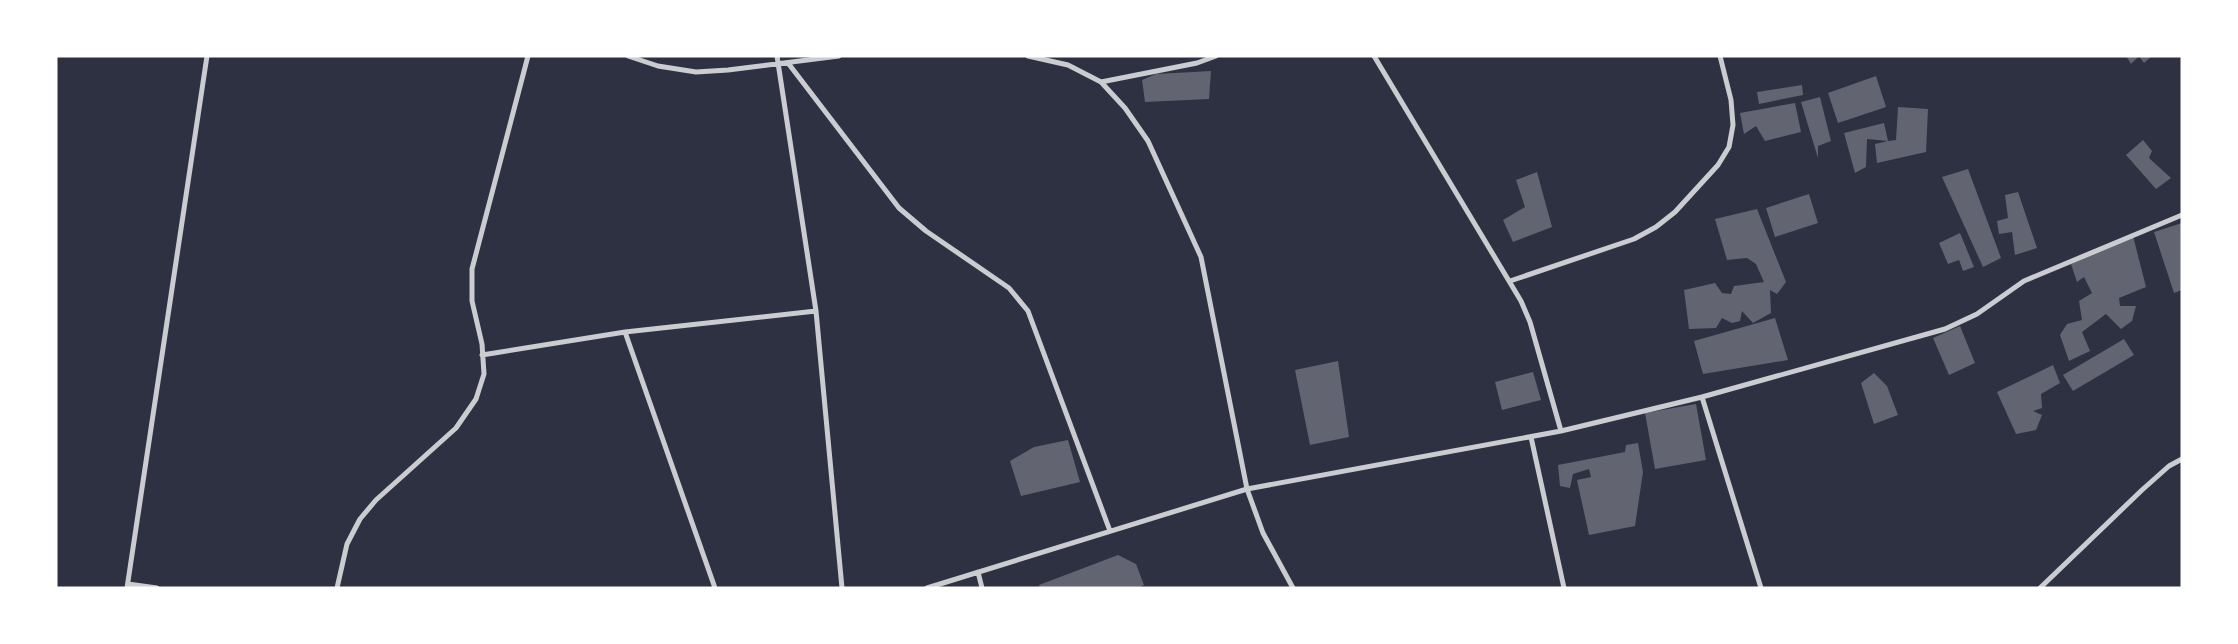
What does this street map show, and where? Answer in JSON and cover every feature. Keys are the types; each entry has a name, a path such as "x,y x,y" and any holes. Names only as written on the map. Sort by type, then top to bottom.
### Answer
{"street":[{"path":"157,588 127,586 207,56"},
{"path":"337,588 346,544 360,518 376,500 456,428 476,399 484,374 482,344 472,301 472,269 528,56"},
{"path":"628,56 658,66 696,72 839,56"},
{"path":"777,56 816,311 842,588"},
{"path":"1028,56 1068,65 1101,82 1125,108 1148,141 1201,257 1247,489 1263,533 1293,588"},
{"path":"1101,82 1197,63 1216,56"},
{"path":"1374,56 1510,281 1530,322 1561,431"},
{"path":"1510,281 1634,239 1649,231 1674,212 1718,165 1729,147 1733,125 1731,100 1720,56"},
{"path":"788,63 899,208 926,231 1009,288 1028,310 1110,531"},
{"path":"926,588 1247,489 1561,431 1702,397 1945,329 1976,314 2024,281 2182,215"},
{"path":"482,356 625,332 816,311"},
{"path":"625,332 715,588"},
{"path":"1702,397 1761,588"},
{"path":"1531,437 1564,588"},
{"path":"2040,588 2142,490 2170,466 2182,459"},
{"path":"978,572 982,588"}],"building":[{"path":"2126,56 2139,56 2131,64"},
{"path":"2139,56 2152,56 2144,63"},
{"path":"1211,71 1209,99 1145,102 1142,80 1156,74"},
{"path":"1876,76 1886,107 1838,123 1828,93"},
{"path":"1802,85 1803,95 1759,104 1757,92"},
{"path":"1820,97 1831,141 1818,146 1818,158 1801,102"},
{"path":"1795,103 1801,132 1765,141 1756,126 1744,134 1740,113"},
{"path":"1898,107 1928,109 1926,152 1877,163 1875,144 1896,140"},
{"path":"1884,123 1888,141 1867,139 1866,167 1855,173 1844,133"},
{"path":"2143,140 2152,151 2149,158 2171,178 2156,189 2126,155"},
{"path":"1968,169 2001,258 1983,267 1942,177"},
{"path":"1537,172 1552,227 1513,242 1503,220 1525,207 1516,180"},
{"path":"2018,192 2037,248 2015,255 2012,232 1999,234 1997,221 2008,218 2005,195"},
{"path":"1809,194 1818,223 1775,237 1766,208"},
{"path":"1757,209 1786,282 1777,294 1770,290 1771,313 1753,323 1742,311 1740,321 1732,323 1722,318 1716,328 1689,329 1684,290 1715,283 1722,293 1731,294 1734,286 1764,282 1756,264 1747,258 1727,260 1715,219"},
{"path":"2182,223 2182,290 2174,293 2154,232"},
{"path":"1960,233 1974,267 1963,271 1959,260 1948,264 1939,243"},
{"path":"2133,236 2146,287 2119,298 2120,306 2136,306 2132,321 2121,329 2106,314 2082,332 2090,351 2069,361 2060,335 2067,324 2082,320 2079,301 2092,293 2084,277 2077,282 2071,264"},
{"path":"1775,318 1788,360 1703,374 1694,341"},
{"path":"1960,326 1975,363 1949,375 1933,338"},
{"path":"2124,339 2134,355 2073,391 2063,375"},
{"path":"1338,361 1349,437 1310,445 1295,370"},
{"path":"2053,365 2060,383 2041,394 2042,408 2033,411 2042,415 2036,430 2016,434 1997,392"},
{"path":"1533,372 1541,400 1502,410 1495,382"},
{"path":"1874,373 1887,386 1898,415 1874,424 1861,383"},
{"path":"1696,404 1706,460 1655,469 1645,413"},
{"path":"1068,440 1080,482 1021,496 1010,461 1034,447"},
{"path":"1638,443 1643,472 1635,526 1589,535 1577,480 1591,477 1589,469 1573,474 1570,488 1560,486 1558,465 1625,452 1626,445"},
{"path":"1118,555 1136,564 1144,585 1138,588 1040,588 1039,585"}]}
